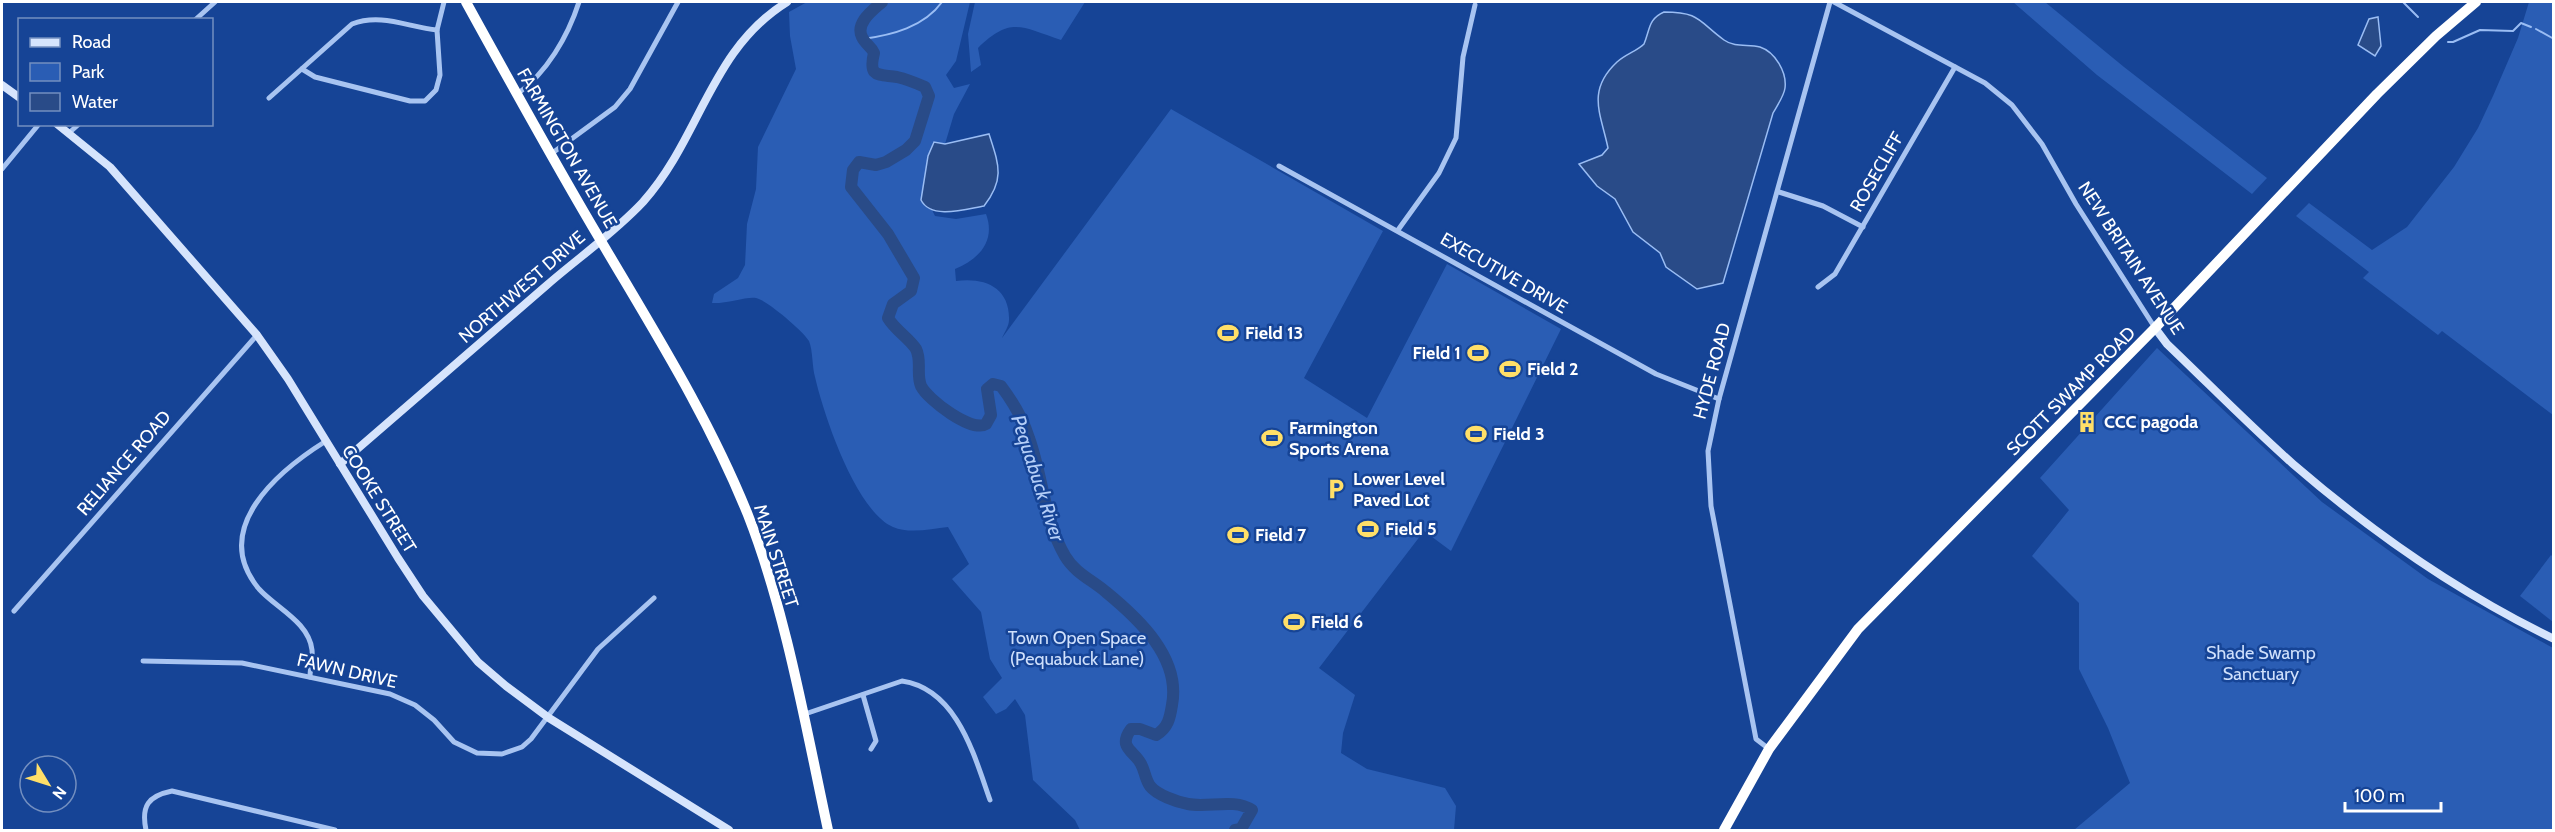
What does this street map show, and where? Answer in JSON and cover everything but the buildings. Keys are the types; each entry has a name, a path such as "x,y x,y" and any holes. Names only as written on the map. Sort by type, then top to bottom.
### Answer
{"highway":[{"name":"FARMINGTON AVENUE","path":"466,2 516,95 642,310"},
{"name":"SCOTT SWAMP ROAD","path":"1724,831 1769,750 1858,629 2155,328 2322,150 2436,36 2476,2"},
{"name":"MAIN STREET","path":"642,310 701,410 748,516 769,574 803,714 828,831"}],"main road":[{"name":"NORTHWEST DRIVE","path":"340,464 631,213 664,174 690,134 727,60 746,36 768,15 788,2"},
{"path":"2,85 18,97"},
{"name":"COOKE STREET","path":"60,126 70,132 117,175 257,335 285,374 410,577 457,638 495,678 549,718 729,831"},
{"name":"NEW BRITAIN AVENUE","path":"2155,328 2167,344 2290,461 2350,510 2442,577 2506,616 2553,639"}],"street":[{"path":"197,18 215,2"},
{"path":"302,69 315,77 410,101 425,101 436,90 440,75 437,30 444,2"},
{"path":"516,95 542,71 569,27 579,2"},
{"path":"551,154 606,114 623,98 678,2"},
{"name":"NEW BRITAIN AVENUE","path":"1832,2 1998,92 2039,139 2076,204 2155,328"},
{"name":"HYDE ROAD","path":"1769,750 1756,739 1711,506 1708,451 1719,399 1832,2"},
{"path":"1398,230 1439,174 1456,138 1463,57 1475,5"},
{"path":"269,98 352,24 367,18 437,30"},
{"name":"ROSECLIFF","path":"1818,287 1835,274 1955,67"},
{"path":"2,169 37,126"},
{"path":"70,132 77,126"},
{"name":"EXECUTIVE DRIVE","path":"1279,166 1656,374 1719,399"},
{"path":"1779,192 1823,206 1863,227"},
{"name":"RELIANCE ROAD","path":"14,611 257,335"},
{"path":"309,677 312,649 305,631 259,588 249,571 242,550 243,531 252,508 281,472 326,441"},
{"name":"FAWN DRIVE","path":"142,661 243,663 390,694 415,705 454,742 477,753 502,754 522,747 549,718 598,649 654,598"},
{"path":"803,714 903,681 916,683 932,691 944,703 969,743 990,800"},
{"path":"863,695 876,741 871,749"},
{"path":"146,831 143,818 147,804 157,794 172,791 335,831"}],"green space":[{"name":"Town Open Space (Pequabuck Lane)","path":"807,2 970,2 956,61 946,75 954,88 970,84 954,114 945,144 933,142 922,200 935,216 956,219 986,214 989,224 987,241 978,254 955,269 956,281 985,283 1000,292 1005,299 1009,320 1002,338 1171,109 1383,231 1304,378 1367,418 1447,264 1561,329 1451,551 1424,531 1319,668 1355,695 1343,733 1341,753 1367,769 1445,788 1456,806 1454,830 1080,830 1075,820 1033,780 1025,715 1015,699 1006,709 996,714 983,697 1002,678 990,659 981,612 952,579 969,564 948,527 906,530 893,527 879,518 854,483 834,437 815,377 809,341 776,310 756,298 712,303 714,294 738,278 745,265 747,224 756,189 758,147 796,69 790,36 789,12"},
{"path":"975,2 1085,2 1061,40 1026,28 1008,28 999,31 978,48 981,65 971,72 968,34"},
{"path":"2013,2 2045,2 2124,67 2267,178 2252,194 2097,75"},
{"path":"2529,2 2553,2 2553,415 2442,331 2438,335 2363,278 2369,272 2296,216 2309,203 2372,250 2407,227 2454,167 2478,128 2518,38"},
{"name":"Shade Swamp Sanctuary","path":"2157,348 2322,502 2428,579 2553,648 2553,830 2074,830 2130,783 2108,728 2079,669 2079,603 2032,556 2069,510 2040,478"},
{"path":"2551,555 2554,558 2553,622 2520,596"}],"water":[{"path":"1664,12 1692,16 1728,42 1760,47 1771,53 1782,69 1785,82 1783,94 1773,113 1723,283 1697,289 1666,267 1660,253 1633,232 1615,199 1597,186 1579,164 1602,155 1608,148 1598,103 1602,83 1607,73 1617,62 1644,44 1650,25"},
{"path":"2378,17 2381,46 2375,56 2358,45 2369,19"},
{"path":"989,134 998,172 995,188 984,206 950,212 933,210 926,206 921,200 928,156 934,142 945,144"}],"waterway":[{"name":"Pequabuck River","path":"882,2 866,17 860,32 874,53 872,67 880,75 900,78 925,87 929,96 915,141 906,150 876,165 859,162 853,170 851,187 888,234 914,278 911,291 893,304 888,318 916,349 921,386 932,399 951,414 979,426 986,424 991,415 987,389 993,384 1001,386 1010,398 1027,431 1052,528 1065,556 1079,572 1119,603 1144,627 1164,656 1170,671 1173,688 1172,705 1166,726 1156,735 1140,729 1131,729 1126,741 1128,749 1141,764 1150,786 1162,795 1188,804 1229,804 1245,806 1252,810 1241,829 1235,830"},
{"path":"863,39 896,32 917,24 935,11 942,2"},
{"path":"2403,2 2418,17"},
{"path":"2448,42 2480,30 2513,31 2521,23 2531,27"},
{"path":"2536,29 2554,39"}],"place":[{"name":"Field 13","path":"1228,333"},
{"name":"Field 1","path":"1478,353"},
{"name":"Field 2","path":"1510,369"},
{"name":"CCC pagoda","path":"2087,422"},
{"name":"Field 3","path":"1476,434"},
{"name":"Farmington Sports Arena","path":"1272,438"},
{"name":"Lower Level Paved Lot","path":"1336,489"},
{"name":"Field 5","path":"1368,529"},
{"name":"Field 7","path":"1238,535"},
{"name":"Field 6","path":"1294,622"}]}
